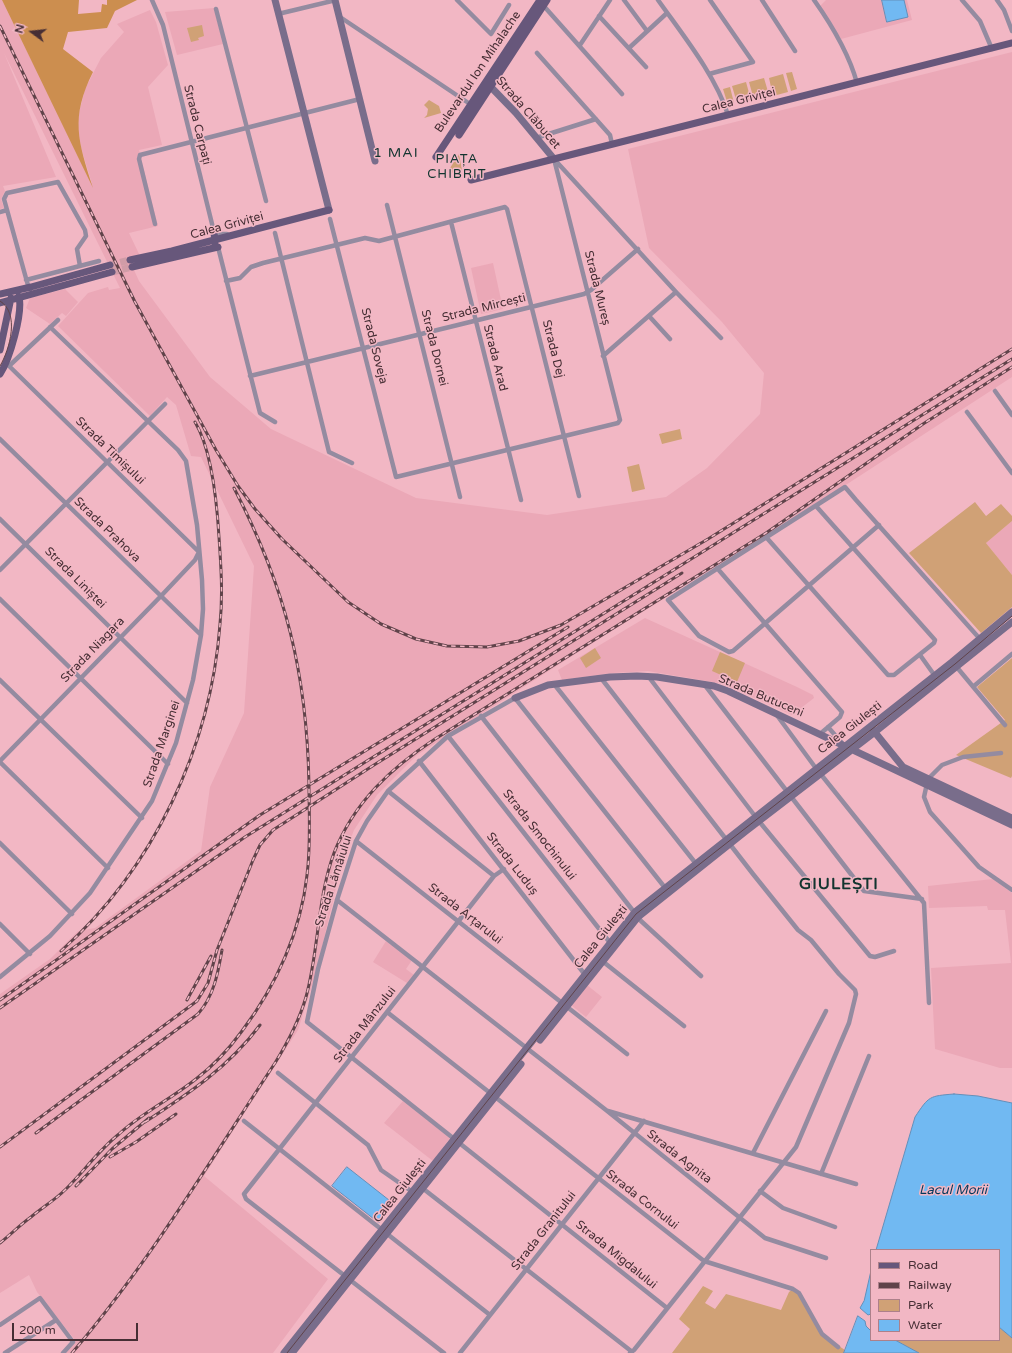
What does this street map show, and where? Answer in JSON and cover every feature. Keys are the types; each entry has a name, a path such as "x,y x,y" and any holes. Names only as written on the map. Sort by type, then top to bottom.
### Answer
{"main road":[{"path":"275,0 303,113"},
{"path":"335,0 375,161"},
{"name":"Bulevardul Ion Mihalache","path":"436,157 485,81 542,2"},
{"name":"Bulevardul Ion Mihalache","path":"459,135 491,87 542,2"},
{"name":"Calea Griviței","path":"471,180 1012,44"},
{"name":"Strada Clăbucet","path":"485,81 516,113 554,159"},
{"name":"Calea Griviței","path":"217,246 214,245 209,249 131,264 217,246 238,234 329,210 303,113"},
{"path":"214,232 217,246"},
{"path":"0,294 15,291 29,291 111,269"},
{"path":"0,374 7,364 13,344 20,298 15,291"},
{"path":"0,350 10,301 15,291"},
{"path":"0,303 20,298 29,291"},
{"name":"Calea Giulești","path":"983,642 1012,612"},
{"name":"Calea Giulești","path":"284,1353 385,1232 636,914 818,771 845,746 873,729 983,642 1012,622"},
{"name":"Strada Butuceni","path":"515,698 540,687 601,678 648,676 704,684 728,691 852,750 901,770 927,783"},
{"path":"873,729 901,770"},
{"name":"Calea Giulești","path":"818,771 852,750 873,729"},
{"path":"927,783 1012,818"},
{"path":"927,783 1012,825"},
{"name":"Calea Giulești","path":"292,1353 348,1278"}],"street":[{"name":"Strada Carpați","path":"152,0 163,25 214,232"},
{"path":"278,14 335,0"},
{"path":"457,0 491,34 509,4"},
{"path":"580,45 610,0"},
{"path":"624,0 647,31"},
{"path":"658,0 709,74 721,95 728,115"},
{"path":"709,74 753,62 710,0"},
{"path":"762,0 796,51"},
{"path":"814,0 842,46 854,71 857,83"},
{"path":"962,0 980,21 992,49"},
{"path":"997,0 1004,10 1012,31"},
{"path":"542,2 622,94"},
{"path":"216,9 266,201"},
{"path":"629,48 667,13"},
{"path":"339,16 470,104"},
{"path":"599,16 646,67"},
{"path":"537,53 610,136 612,144"},
{"path":"155,224 139,156 360,99"},
{"path":"536,138 596,120"},
{"path":"457,123 459,135"},
{"path":"554,159 676,292 721,338"},
{"name":"Strada Mureș","path":"554,159 619,421 564,436"},
{"path":"29,291 4,199 7,193 58,182 85,230 86,236 77,249 80,266"},
{"name":"Strada Dornei","path":"387,205 460,497"},
{"name":"Strada Dej","path":"451,222 505,207 508,209 579,496"},
{"path":"0,212 7,210"},
{"name":"Strada Soveja","path":"330,219 396,477 452,464"},
{"path":"226,281 240,278 251,267 281,259 365,238 379,241 451,222"},
{"name":"Strada Arad","path":"451,222 521,500"},
{"path":"214,232 218,234 238,234"},
{"path":"275,233 329,452 352,463"},
{"path":"217,246 260,413 275,422"},
{"name":"Strada Mircești","path":"250,376 588,292 638,249"},
{"path":"26,280 99,261"},
{"path":"603,356 676,292"},
{"path":"650,316 670,339"},
{"path":"7,364 58,320"},
{"path":"50,327 147,421"},
{"name":"Strada Timișului","path":"7,364 199,552"},
{"path":"995,391 1012,415"},
{"path":"0,570 164,404"},
{"path":"966,412 1012,473"},
{"name":"Strada Marginei","path":"0,977 30,954 72,914 108,868 152,801 168,764 188,703 201,635 202,592 197,525 186,461 178,450 147,421"},
{"path":"452,464 564,436"},
{"name":"Strada Prahova","path":"0,439 201,635"},
{"path":"878,525 766,624 731,652 700,636 668,600 845,487 983,642"},
{"path":"766,537 890,676 894,676 934,643 935,640 816,506"},
{"name":"Strada Liniștei","path":"0,519 188,703"},
{"name":"Strada Niagara","path":"0,762 161,596 195,560 199,552"},
{"path":"717,568 842,712 840,717 820,734"},
{"path":"0,599 168,764"},
{"path":"974,686 1012,654"},
{"path":"920,655 937,679"},
{"path":"955,665 1005,725"},
{"path":"648,676 757,819 870,956 875,957 894,951"},
{"path":"421,1186 630,1352 634,1350 798,1143 848,1023 856,994 855,990 839,974 811,940 798,930 601,678"},
{"path":"0,680 142,818"},
{"path":"554,684 697,866"},
{"path":"704,684 788,795 864,891 922,899"},
{"path":"515,698 667,890"},
{"name":"Strada Lămâiului","path":"307,1022 318,969 336,900 356,841 388,791 448,736 515,698"},
{"path":"775,713 818,771 922,899 924,903 929,1004"},
{"path":"481,716 636,914 701,976"},
{"path":"828,727 845,746"},
{"name":"Strada Smochinului","path":"448,736 612,945"},
{"path":"1002,753 957,758 938,767 927,783 924,797 930,812 979,867 1012,890"},
{"name":"Strada Luduș","path":"419,761 586,977"},
{"path":"0,762 108,868"},
{"path":"388,791 494,876"},
{"name":"Strada Arțarului","path":"356,841 628,1054"},
{"path":"0,843 72,914"},
{"name":"Strada Mânzului","path":"348,1278 246,1199 244,1196 245,1192 494,876 504,869"},
{"name":"Strada Agnita","path":"336,900 606,1110 634,1134 771,1242 826,1258"},
{"path":"0,924 30,954"},
{"path":"600,960 684,1026"},
{"path":"753,1153 826,1011"},
{"name":"Strada Cornului","path":"387,1012 704,1261 793,1289 803,1299 822,1334 838,1347"},
{"name":"Strada Migdalului","path":"307,1022 667,1308"},
{"path":"821,1174 869,1056"},
{"path":"278,1073 368,1145 381,1170 415,1194"},
{"path":"606,1110 856,1184"},
{"path":"244,1121 490,1315"},
{"name":"Strada Granitului","path":"460,1353 644,1121"},
{"path":"760,1191 783,1208 834,1227"},
{"path":"348,1278 444,1353"},
{"path":"0,1325 40,1298 73,1342 63,1353"},
{"path":"5,1353 56,1320"}],"shaded area":[{"path":"0,0 2,0 92,184 77,129 85,89 101,58 124,32 117,24 150,10 156,22 168,65 148,87 162,145 139,150 158,226 129,233 140,256 129,259 139,281 210,377 271,429 416,498 547,515 666,497 707,468 760,414 764,373 722,322 649,248 628,149 1012,52 1012,377 778,529 613,630 417,755 377,795 354,830 342,862 316,973 298,1030 204,1176 328,1279 273,1353 64,1353 75,1340 37,1292 29,1275 0,1293 0,994 50,959 78,931 95,928 201,851 210,787 244,713 254,566 201,457 191,456 176,405 167,397 150,416 58,326 88,293 108,287 109,290 120,288 4,53 56,177 3,186 5,191 1,199 4,208 0,209"},
{"path":"2,0 79,0 78,14 101,12 102,4 107,5 107,0 137,0 115,11 107,28 68,32 63,49 93,72 81,103 79,130 83,157 93,188"},
{"path":"826,0 907,0 912,20 841,39 820,6"},
{"path":"214,8 223,44 177,55 165,12"},
{"path":"493,263 503,309 481,314 471,268"},
{"path":"65,289 78,302 66,316 62,313 50,324 26,308 30,298"},
{"path":"1012,521 1012,575 986,543"},
{"path":"645,618 797,687 813,695 814,698 792,715 724,684 648,671 612,673 562,680 558,670"},
{"path":"993,879 1012,893 1012,1068 1000,1068 935,1049 931,968 1011,963 1005,910 988,910 987,906 929,908 928,886"},
{"path":"386,941 412,960 406,969 414,975 407,983 373,962"},
{"path":"587,985 602,997 586,1017 571,1005"},
{"path":"403,1101 450,1138 433,1161 384,1123"}],"green space":[{"path":"202,25 204,36 198,38 199,40 191,42 187,28"},
{"path":"792,72 797,89 791,91 786,73"},
{"path":"783,74 788,92 773,96 769,78"},
{"path":"764,78 769,95 754,100 749,82"},
{"path":"746,82 751,100 737,103 732,86"},
{"path":"730,87 734,103 728,105 723,89"},
{"path":"429,100 439,106 441,113 424,118 427,115 428,109 424,105"},
{"path":"459,154 462,170 451,173 450,168"},
{"path":"680,429 682,439 662,444 659,434"},
{"path":"639,464 645,489 632,492 627,467"},
{"path":"975,502 986,516 1001,504 1012,516 1012,521 986,543 1012,575 1012,607 981,633 909,553"},
{"path":"595,648 601,658 586,668 580,658"},
{"path":"720,652 745,663 737,682 712,671"},
{"path":"1012,658 1011,778 956,755 1005,720 977,687"},
{"path":"703,1286 713,1291 705,1303 715,1309 726,1294 781,1310 789,1292 793,1289 799,1293 825,1337 845,1350 844,1353 672,1353 690,1329 679,1319"},
{"path":"1000,1328 1012,1338 1012,1353 919,1353 897,1341 1000,1341"}],"water":[{"path":"882,0 904,0 908,17 887,22"},
{"name":"Lacul Morii","path":"954,1094 978,1096 1012,1103 1012,1338 1000,1328 1000,1249 876,1249 915,1117 930,1098 939,1095"},
{"path":"347,1167 394,1204 379,1223 332,1186"},
{"path":"870,1275 870,1314 868,1315 860,1308 864,1301"},
{"path":"858,1316 865,1321 866,1326 870,1330 870,1341 897,1341 919,1353 844,1353"}],"tunnel":[{"path":"110,265 130,260"},
{"path":"112,272 132,267"}],"tram line":[{"path":"0,301 10,314 11,322 10,341 0,366"},
{"path":"287,1353 636,914 955,664 1012,616"}],"railway":[{"path":"0,26 135,302 216,450 238,486 255,509 282,539 348,602 381,624 416,639 447,646 487,647 519,641 561,625 708,539 1012,349"},
{"path":"0,1008 245,837 1012,359"},
{"path":"72,1353 100,1319 153,1248 227,1137 289,1039 297,1023 306,997 324,888 334,853 342,835 363,802 389,774 435,739 766,533 923,424 1012,367"},
{"path":"61,951 94,918 123,883 149,844 172,803 190,760 204,715 214,670 220,624 221,580 218,524 213,478 206,447 195,422"},
{"path":"0,1243 62,1193 105,1147 128,1126 209,1069 232,1044 266,996 293,937 304,896 309,852 309,785 304,706 290,632 280,597 252,525 234,488"},
{"path":"0,1147 197,1001 208,983 217,950 253,860 260,845 273,830 374,765 682,573"},
{"path":"0,1000 260,815 568,627"},
{"path":"36,1133 198,1014 212,992 222,950"},
{"path":"187,1000 211,956"},
{"path":"145,1122 207,1079 235,1054 260,1025"},
{"path":"110,1157 136,1142 176,1114"},
{"path":"76,1186 112,1149 149,1118"}],"district":[{"name":"1 MAI","path":"396,153"},
{"name":"PIAȚA CHIBRIT","path":"457,168"},
{"name":"GIULEȘTI","path":"839,885"}]}
